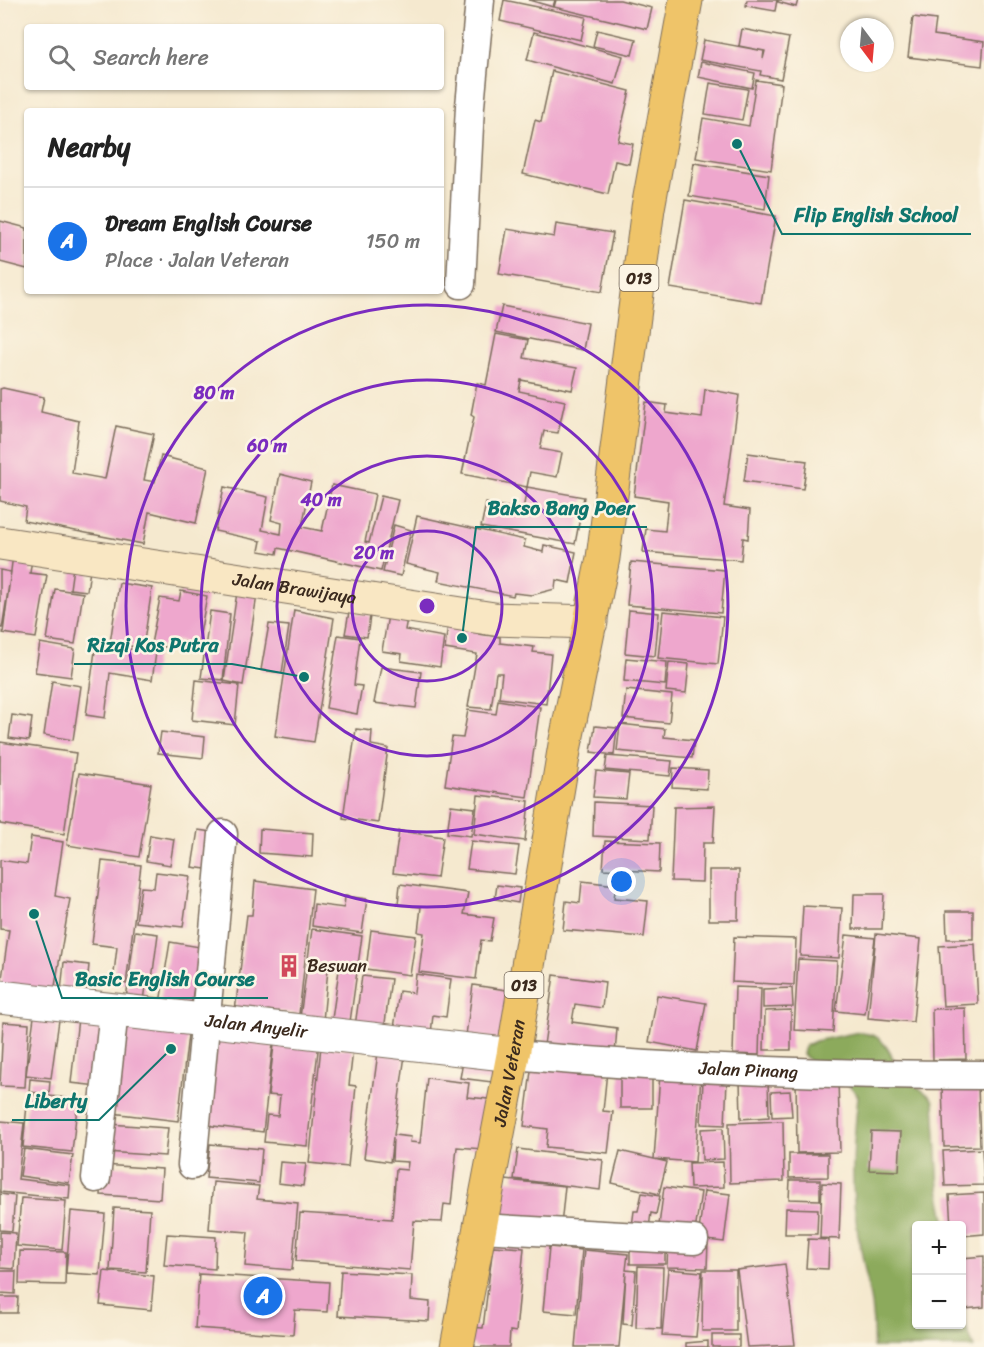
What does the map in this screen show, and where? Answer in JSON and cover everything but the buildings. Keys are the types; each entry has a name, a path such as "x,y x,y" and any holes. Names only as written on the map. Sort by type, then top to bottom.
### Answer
{"main road":[{"name":"013","path":"591,622 603,558 648,208 686,0"},
{"name":"Jalan Brawijaya","path":"0,543 494,619 591,622"},
{"name":"Jalan Veteran","path":"457,1347 513,1055 563,756 591,622"}],"street":[{"path":"461,284 471,106 480,0"},
{"path":"192,1165 223,834"},
{"name":"Jalan Anyelir","path":"0,997 513,1055"},
{"path":"96,1178 114,1010"},
{"name":"Jalan Pinang","path":"513,1055 637,1066 806,1074 984,1075"},
{"path":"480,1228 694,1240"}],"green space":[{"path":"859,1032 878,1038 906,1078 934,1102 939,1189 945,1221 912,1221 912,1329 966,1328 974,1347 873,1347 868,1283 858,1236 853,1189 858,1096 847,1082 815,1067 803,1054 805,1046 815,1041"}],"place":[{"name":"Flip English School","path":"737,144"},
{"name":"Bakso Bang Poer","path":"462,638"},
{"name":"Rizqi Kos Putra","path":"304,677"},
{"name":"Basic English Course","path":"34,914"},
{"name":"Beswan","path":"289,966"},
{"name":"Liberty","path":"171,1049"},
{"name":"Dream English Course","path":"263,1296"}]}
